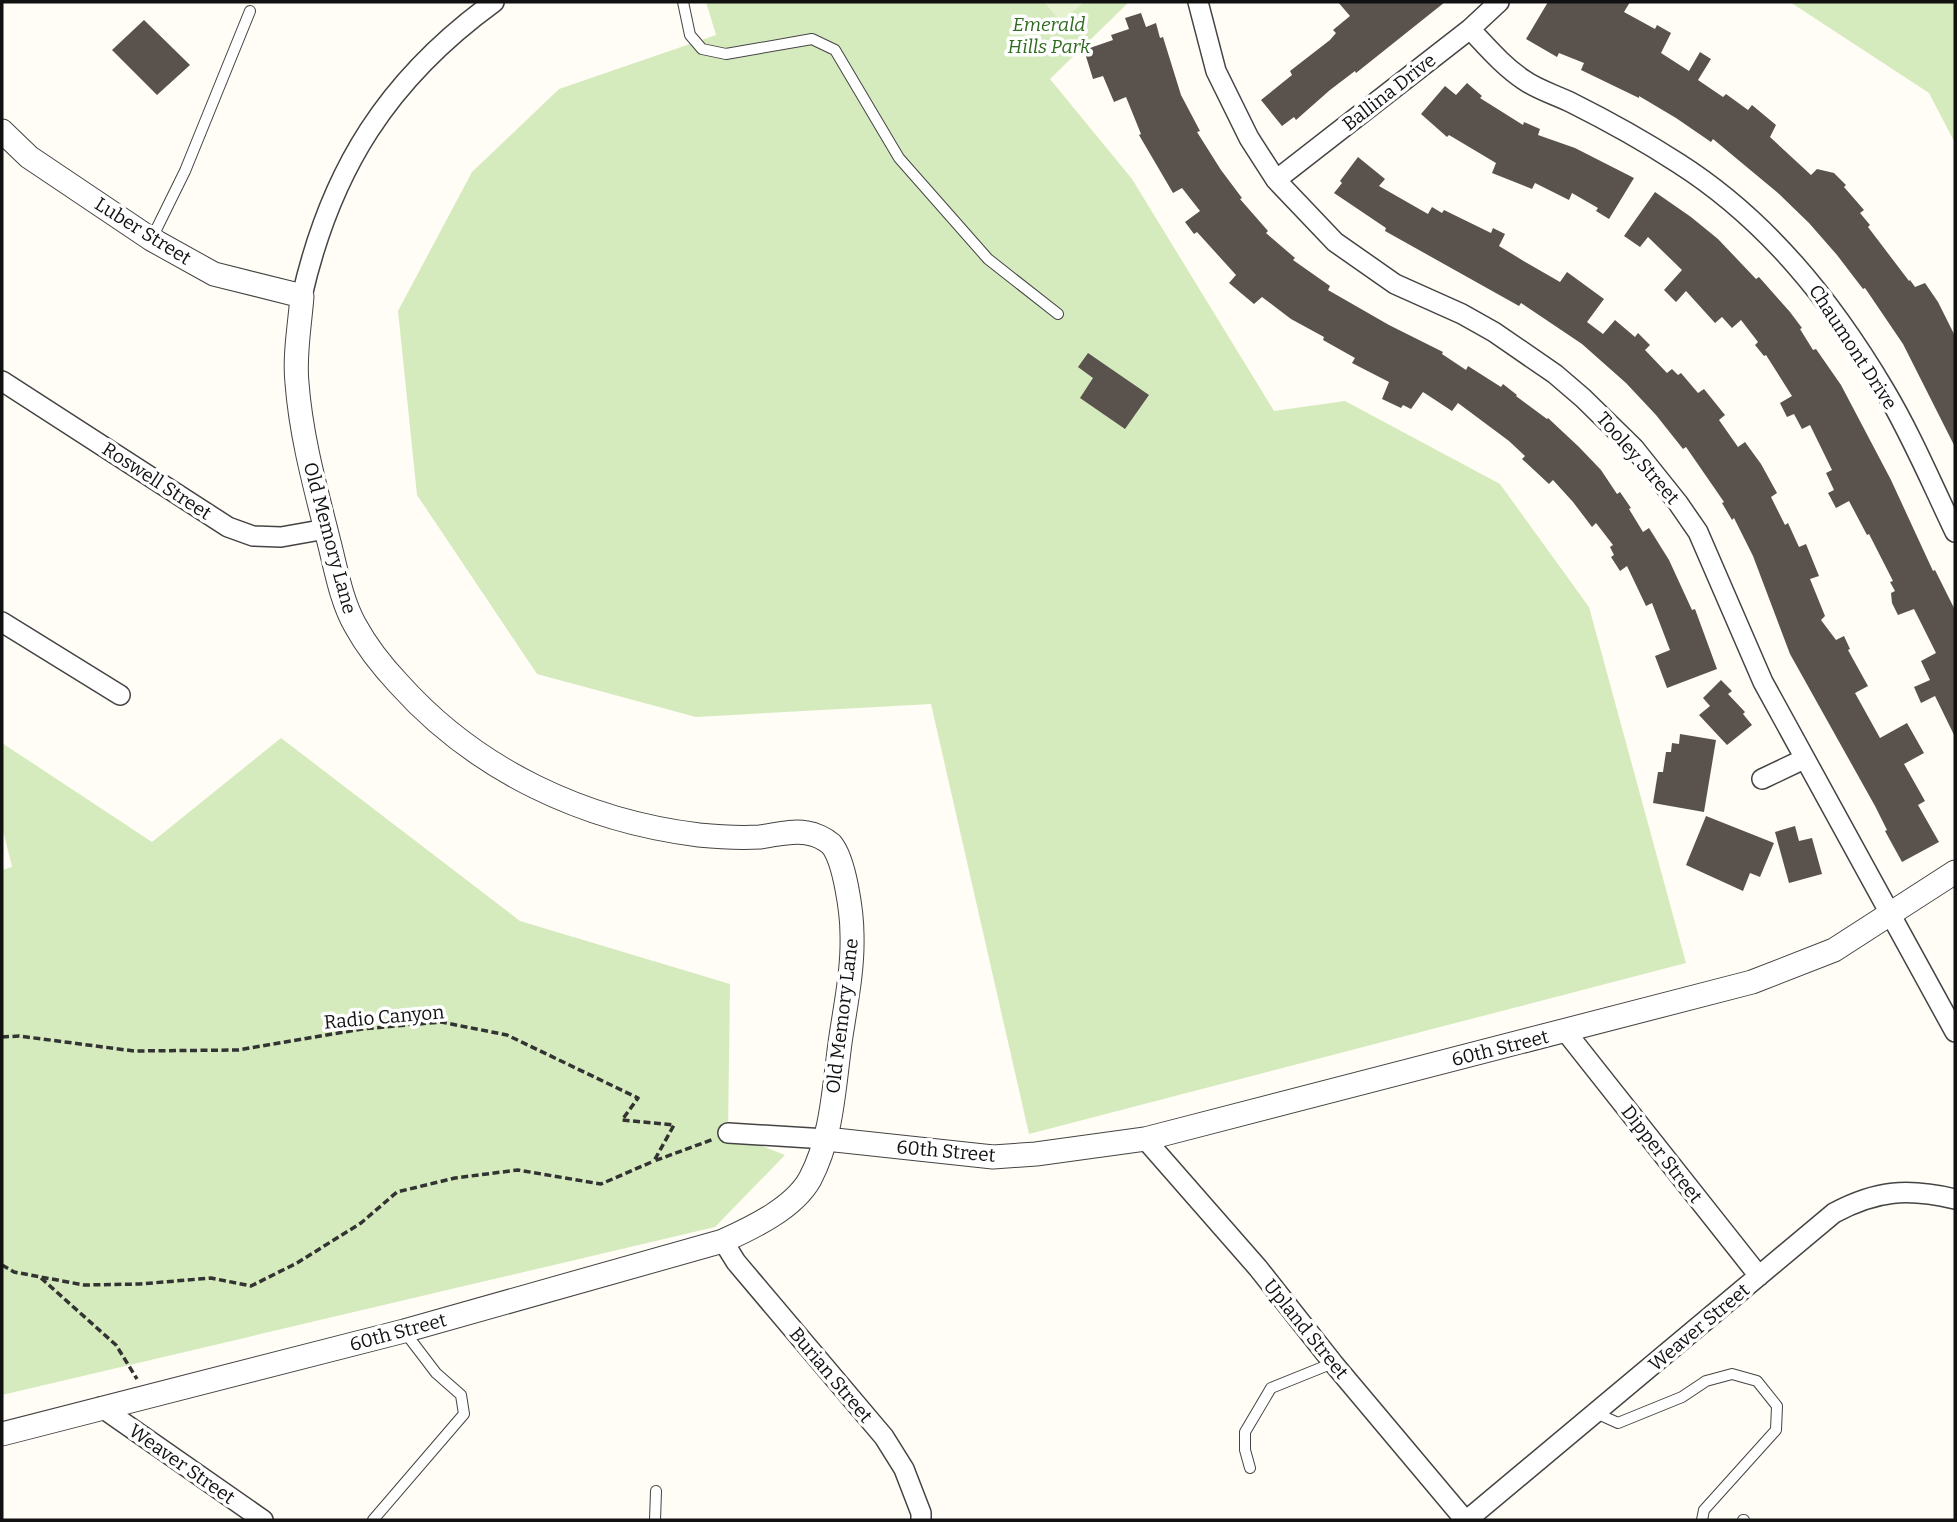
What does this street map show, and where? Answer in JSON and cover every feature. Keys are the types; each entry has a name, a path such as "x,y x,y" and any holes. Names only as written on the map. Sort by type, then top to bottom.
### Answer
{"street":[{"name":"Old Memory Lane","path":"494,2 460,27 412,72 360,144 331,200 317,236 302,296 296,380 303,437 341,589 352,621 379,662 423,710 453,737 506,772 564,801 660,830 704,836 755,837 806,832 832,845 839,859 852,934 851,967 826,1139"},
{"name":"Tooley Street","path":"1198,2 1216,71 1249,138 1276,180 1335,242 1395,284 1462,314 1525,352 1584,398 1657,475 1698,532 1763,682 1955,1032"},
{"name":"Ballina Drive","path":"1276,180 1470,29 1499,2"},
{"name":"Chaumont Drive","path":"1470,29 1499,60 1525,82 1598,116 1681,164 1750,218 1804,271 1843,324 1885,391 1955,532"},
{"name":"Luber Street","path":"2,131 29,157 151,239 214,274 302,296"},
{"name":"Roswell Street","path":"2,382 228,527 253,536 281,537 326,529"},
{"path":"2,622 120,695"},
{"path":"1762,779 1804,759"},
{"name":"60th Street","path":"2,1434 404,1331 723,1241 756,1226 784,1206 808,1182 826,1139 993,1157 1145,1139 1752,982 1834,950 1955,872"},
{"name":"Dipper Street","path":"1566,1032 1759,1276"},
{"path":"728,1133 826,1139"},
{"name":"Upland Street","path":"1145,1139 1258,1268 1333,1363 1466,1520"},
{"name":"Weaver Street","path":"1466,1520 1834,1213 1858,1200 1908,1191 1955,1199"},
{"name":"Burian Street","path":"723,1241 736,1262 884,1437 904,1469 922,1520"},
{"name":"Weaver Street","path":"101,1407 263,1520"}],"lane":[{"path":"683,2 690,35 702,49 726,54 812,39 835,50 899,158 988,259 1058,314"},
{"path":"151,239 185,171 250,11"},
{"path":"373,1520 464,1414 461,1395 436,1373 404,1331"},
{"path":"1250,1468 1245,1450 1245,1432 1271,1388 1333,1363"},
{"path":"1596,1413 1618,1423 1682,1397 1706,1381 1732,1374 1758,1381 1777,1406 1776,1430 1704,1510 1702,1520"},
{"path":"655,1520 656,1491"}],"path":[{"name":"Radio Canyon","path":"2,1037 19,1036 134,1051 173,1051 238,1050 362,1029 441,1022 494,1032 508,1035 639,1098 622,1120 674,1125 654,1161"},
{"path":"2,1265 14,1272 84,1285 211,1278 251,1286 297,1263 361,1223 397,1192 455,1178 518,1170 601,1185 654,1161 728,1133"},
{"path":"39,1277 116,1345 137,1379"}],"green space":[{"name":"Emerald Hills Park","path":"706,2 1129,2 1050,79 1132,179 1274,411 1345,401 1500,484 1589,607 1686,963 1029,1134 931,704 696,717 537,674 417,495 398,311 472,172 559,89 716,35"},
{"path":"1044,2 1085,2 1061,22"},
{"path":"1790,2 1955,2 1955,143 1929,93"},
{"path":"281,738 520,921 730,984 728,1133 785,1155 715,1227 2,1395 2,870 12,867 2,826 2,743 152,842"}],"building":[{"path":"1338,2 1445,2 1356,73 1355,71 1330,90 1296,120 1294,117 1282,126 1261,100 1292,75 1290,71 1330,40 1336,33 1333,30 1350,16"},
{"path":"1548,2 1630,2 1624,12 1655,29 1657,25 1671,33 1661,53 1689,71 1700,52 1711,59 1698,80 1723,97 1726,94 1748,110 1752,105 1776,125 1770,137 1811,175 1817,169 1834,173 1846,185 1844,187 1864,210 1860,213 1870,225 1868,227 1915,287 1925,283 1955,336 1955,447 1903,344 1865,288 1863,289 1809,223 1778,193 1713,139 1711,142 1639,96 1581,70 1584,63 1559,53 1557,57 1526,39"},
{"path":"1141,13 1146,27 1156,23 1160,38 1163,37 1181,95 1200,131 1197,132 1242,198 1240,199 1268,231 1266,233 1295,258 1293,260 1330,286 1328,290 1443,352 1442,354 1466,370 1468,366 1501,387 1503,384 1548,418 1579,447 1601,470 1617,494 1620,492 1643,532 1649,528 1669,560 1692,610 1695,609 1717,669 1667,688 1655,656 1670,650 1652,603 1646,606 1627,566 1620,571 1611,557 1614,555 1610,547 1613,545 1596,523 1592,527 1553,480 1549,484 1522,459 1525,456 1509,441 1458,403 1452,411 1423,392 1411,409 1403,405 1401,408 1382,399 1389,382 1352,363 1355,358 1323,340 1324,337 1291,319 1262,297 1254,304 1229,283 1236,275 1185,222 1200,211 1182,188 1173,193 1139,135 1141,134 1126,97 1114,102 1103,76 1093,79 1084,50 1113,40 1111,35 1129,29 1125,18"},
{"path":"144,20 190,65 157,95 112,50"},
{"path":"1467,83 1482,96 1480,98 1523,125 1524,122 1540,129 1538,135 1575,148 1634,178 1609,219 1596,211 1598,208 1572,193 1569,200 1535,183 1532,189 1492,173 1496,163 1449,135 1447,137 1421,114 1445,86 1456,95"},
{"path":"1358,157 1385,179 1379,186 1428,214 1432,207 1491,233 1493,228 1505,234 1499,246 1527,263 1560,282 1567,272 1604,299 1587,322 1603,334 1615,320 1635,337 1638,333 1650,345 1645,350 1667,373 1672,369 1678,375 1681,373 1698,393 1704,389 1725,415 1719,420 1738,447 1745,442 1761,464 1777,493 1771,497 1785,525 1788,523 1799,547 1806,544 1819,576 1810,579 1825,616 1821,620 1836,640 1844,636 1850,649 1848,650 1868,686 1855,693 1880,738 1907,723 1924,753 1904,764 1925,801 1918,805 1939,842 1902,862 1875,806 1790,654 1753,556 1734,518 1732,520 1722,503 1724,502 1686,447 1683,449 1626,383 1582,344 1521,303 1519,306 1385,231 1386,228 1334,193"},
{"path":"1655,192 1718,239 1756,279 1759,277 1790,312 1813,350 1816,349 1841,385 1955,610 1955,737 1935,696 1921,703 1914,687 1930,680 1921,661 1936,653 1914,609 1898,615 1892,603 1891,593 1895,591 1890,582 1893,581 1849,501 1836,508 1828,493 1834,490 1826,473 1832,470 1810,425 1802,429 1794,414 1787,417 1780,403 1792,396 1766,355 1755,345 1758,342 1741,320 1732,328 1722,317 1715,323 1686,291 1676,302 1664,290 1682,270 1648,237 1640,247 1624,236"},
{"path":"1088,353 1149,395 1125,429 1080,398 1093,378 1078,367"},
{"path":"1721,680 1732,691 1728,694 1745,712 1743,714 1752,725 1727,745 1699,715 1710,706 1703,698"},
{"path":"1680,734 1716,740 1704,812 1653,803 1658,772 1663,772 1666,752 1671,752 1672,743 1679,744"},
{"path":"1706,816 1774,843 1760,877 1750,873 1743,891 1686,865"},
{"path":"1795,826 1799,841 1812,838 1822,874 1789,883 1775,832"}]}
